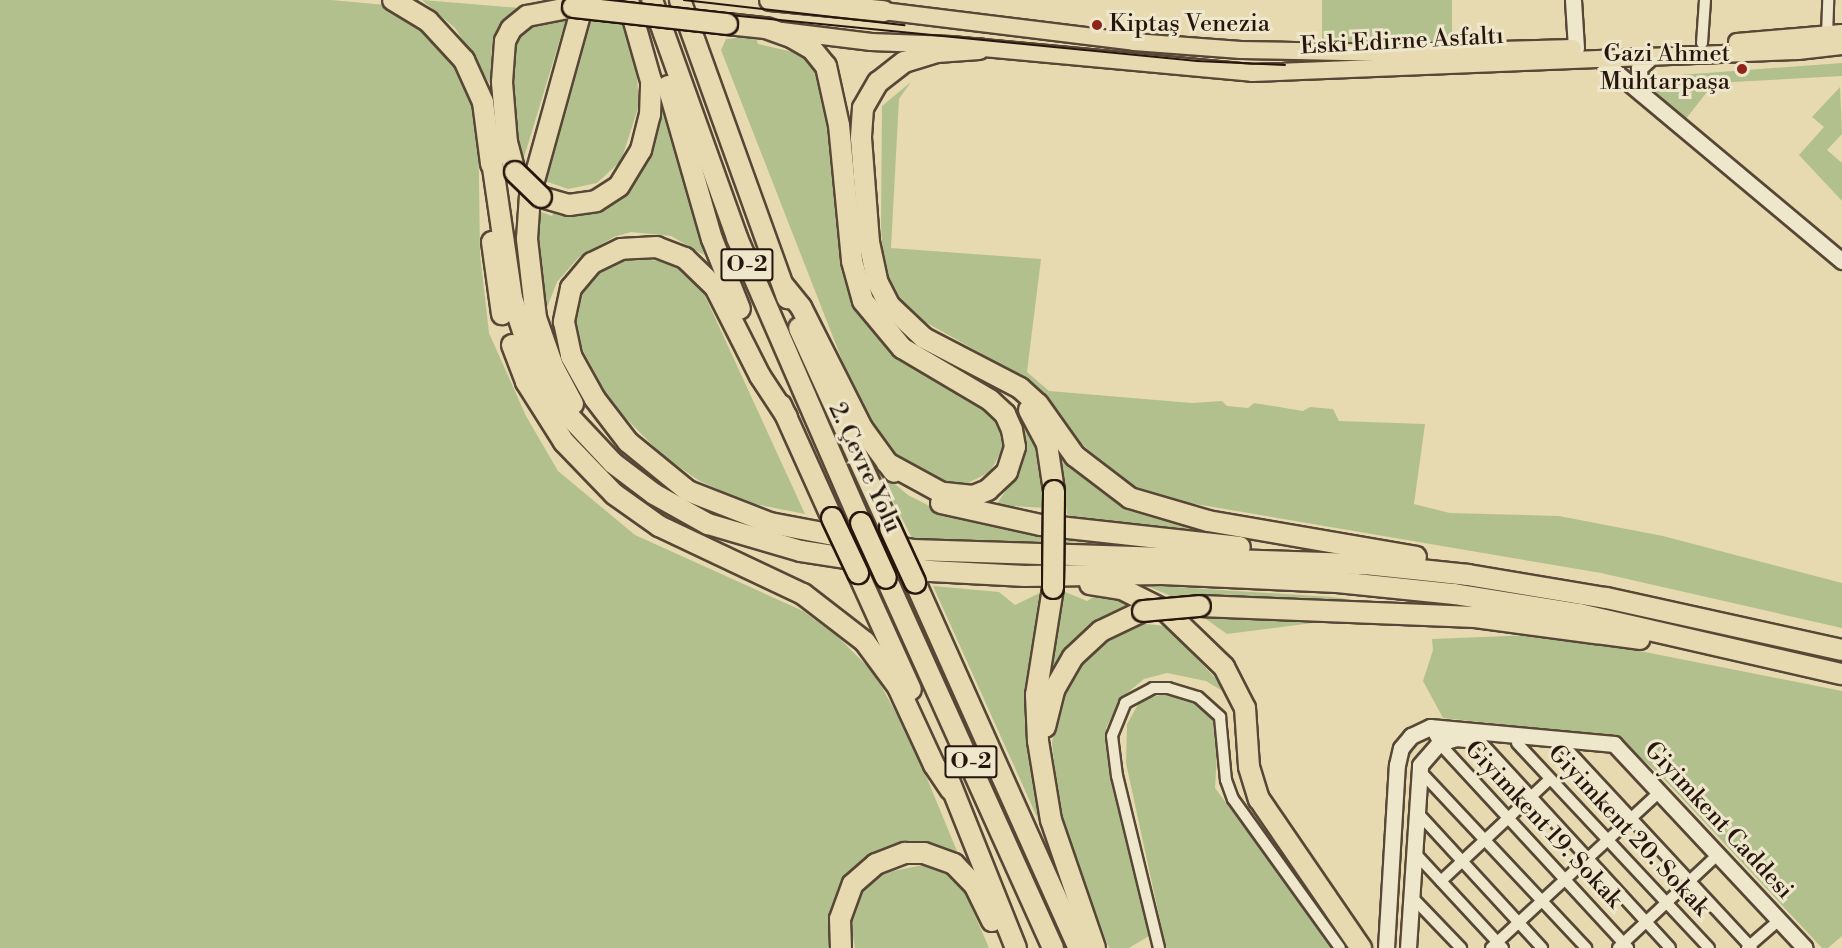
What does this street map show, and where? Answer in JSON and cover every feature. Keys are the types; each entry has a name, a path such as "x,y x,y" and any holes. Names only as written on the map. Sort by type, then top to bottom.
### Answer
{"highway":[{"path":"393,0 428,21 464,60 483,102 512,298 533,362 584,434 633,478 708,524 777,546 885,567 1025,576 1097,584 1139,595 1177,619 1214,656 1233,680 1245,708 1249,767 1259,800 1361,948"},
{"name":"Eski Edirne Asfaltı","path":"537,0 578,3 766,28"},
{"path":"628,0 651,81 650,115 641,150 619,186 596,201 569,205 541,197 515,171 507,143 502,82 505,41 511,29 527,16 578,3 530,195 527,238 530,284 544,345 574,406 633,478"},
{"path":"643,0 712,239 787,417 932,738 1016,948"},
{"name":"2. Çevre Yolu","path":"652,0 736,238 861,523 1053,948"},
{"name":"2. Çevre Yolu","path":"680,0 784,286 825,387 915,582 1078,948"},
{"name":"Eski Edirne Asfaltı","path":"770,0 883,11"},
{"path":"861,0 883,11"},
{"path":"766,28 812,50 831,80 852,261 863,301 902,348 990,400 1005,414 1012,430 1015,447 1006,472 987,490 973,496 942,494 887,463"},
{"path":"979,49 916,56 895,67 868,96 861,138 869,242 881,292 913,331 1020,388 1038,404 1075,456 1091,471 1144,504 1208,521 1448,563 1503,579"},
{"path":"491,154 493,253 501,311 526,382 564,442 614,494 659,526 803,594 848,627 878,657 894,681 951,790"},
{"path":"787,417 760,376 715,287 686,258 657,247 621,249 592,263 571,288 564,307 566,339 582,377 608,418 660,471 688,491 739,513 813,533 913,550 1365,564"},
{"path":"784,286 801,307 861,428 887,463 921,494 963,510 1041,525 1284,551 1365,564 1503,579 1687,615 1842,650"},
{"path":"989,370 1020,399 1038,425 1047,444 1054,491 1053,588 1036,694 1042,768 1051,819 1095,948"},
{"path":"1025,576 1162,574 1376,585 1548,609 1842,674"},
{"path":"1042,768 1047,711 1062,672 1101,631 1143,611 1200,606 1458,615 1533,622 1621,638 1694,641"},
{"path":"842,948 840,919 853,884 864,872 889,858 924,853 943,858 963,871 975,886 1005,948"}],"main road":[{"name":"Eski Edirne Asfaltı","path":"883,11 1134,42 1303,51 1585,53 1652,56 1798,51 1842,46"},
{"name":"Eski Edirne Asfaltı","path":"766,28 872,42 979,49 1170,68 1302,73 1429,65 1444,71 1549,68 1585,53 1835,35"},
{"path":"1302,73 1307,64 1303,51"},
{"path":"1350,70 1350,57 1374,52"}],"street":[{"path":"1565,0 1573,0 1585,53 1641,93 1842,261"},
{"path":"1702,44 1705,0"},
{"path":"1828,0 1835,35"},
{"path":"1641,93 1639,68 1652,56"},
{"path":"1159,948 1117,776 1112,736 1125,703 1152,688 1168,688 1198,697 1220,717 1226,780 1233,799 1340,948"},
{"path":"1386,948 1397,765 1401,748 1411,736 1430,727"},
{"name":"Giyimkent 19. Sokak","path":"1430,727 1439,743 1623,946"},
{"name":"Giyimkent Caddesi","path":"1430,727 1614,744 1805,948"},
{"name":"Giyimkent Caddesi","path":"1439,743 1456,738 1611,754 1795,948"},
{"path":"1479,740 1670,948"},
{"path":"1412,945 1414,852 1420,771 1428,752 1439,743"},
{"name":"Giyimkent 20. Sokak","path":"1517,743 1709,948"},
{"path":"1566,748 1750,947 1773,925"},
{"path":"1420,771 1586,948"},
{"path":"1441,881 1550,779"},
{"path":"1414,852 1497,946 1518,922 1566,881 1653,798"},
{"path":"1417,812 1542,948"},
{"path":"1623,946 1645,921 1712,860"},
{"path":"1412,897 1461,948"}],"green space":[{"path":"0,0 331,0 386,5 427,30 456,64 478,113 480,254 489,333 526,416 558,471 635,535 803,611 838,637 874,673 912,742 959,856 929,845 911,843 868,857 848,876 835,898 830,920 833,948 0,948"},
{"path":"422,0 519,8 497,30 492,43 490,84 455,28"},
{"path":"1322,0 1452,0 1452,42 1322,42"},
{"path":"567,16 522,164 510,71 515,35 526,24"},
{"path":"591,19 623,22 636,63 639,105 621,161 597,183 568,189 545,181"},
{"path":"755,36 758,44 802,54 815,67 824,94 842,258 858,309 891,349 986,407 997,420 1003,448 990,472 966,484 953,484 928,475 892,451 872,425 849,378 721,50 726,39"},
{"path":"1842,63 1842,76 1714,83 1685,120 1652,89 1666,76"},
{"path":"911,82 899,99 891,248 1041,259 1027,372 1049,391 1192,403 1222,401 1227,406 1248,408 1254,403 1303,411 1310,407 1333,409 1339,421 1425,424 1414,504 1450,513 1559,516 1663,536 1842,583 1842,628 1601,573 1172,500 1132,485 1079,442 1016,373 918,318 892,290 884,270 881,226 882,106"},
{"path":"1840,87 1842,134 1827,150 1842,163 1842,201 1799,155 1824,127 1812,117"},
{"path":"657,102 662,102 704,255 671,236 631,232 614,237 579,257 557,282 545,313 537,256 539,211 552,216 554,211 572,215 598,210 626,192 649,149"},
{"path":"632,257 677,264 700,285 805,514 745,502 698,480 662,455 612,404 578,341 574,310 589,278 616,261"},
{"path":"1019,409 1041,454 1046,508 996,505 1018,473 1024,451 1021,426 1014,412"},
{"path":"1059,445 1077,470 1096,485 1142,511 1259,537 1207,534 1072,517 1067,514"},
{"path":"876,468 908,495 945,514 1106,543 913,540"},
{"path":"1145,585 1332,597 1370,602 1173,597"},
{"path":"933,586 999,592 1015,605 1046,590 1046,837"},
{"path":"1063,591 1087,601 1098,594 1109,595 1134,606 1110,616 1077,641 1047,685"},
{"path":"1367,616 1227,634 1203,617"},
{"path":"1137,623 1166,626 1234,698 1206,681 1167,673 1144,679 1121,698 1106,728 1108,753 1149,936 1129,948 1109,948 1060,817 1052,743 1058,710 1074,672 1098,646"},
{"path":"1554,634 1842,691 1842,936 1828,948 1822,948 1663,778 1618,737 1443,718 1423,681 1433,650 1432,639"},
{"path":"1163,694 1198,702 1214,717 1218,738 1215,788 1335,948 1166,948 1126,763 1127,724 1140,701"},
{"path":"1409,745 1416,746 1406,764 1395,948 1390,948 1401,762"},
{"path":"923,865 940,868 953,876 965,892 989,948 855,948 851,923 855,904 865,888 883,873"}],"tram line":[{"path":"577,0 1197,61 1285,65"},
{"path":"684,0 905,25"}],"place":[{"name":"Kiptaş Venezia","path":"1097,25"},
{"name":"Gazi Ahmet Muhtarpaşa","path":"1742,69"}]}
